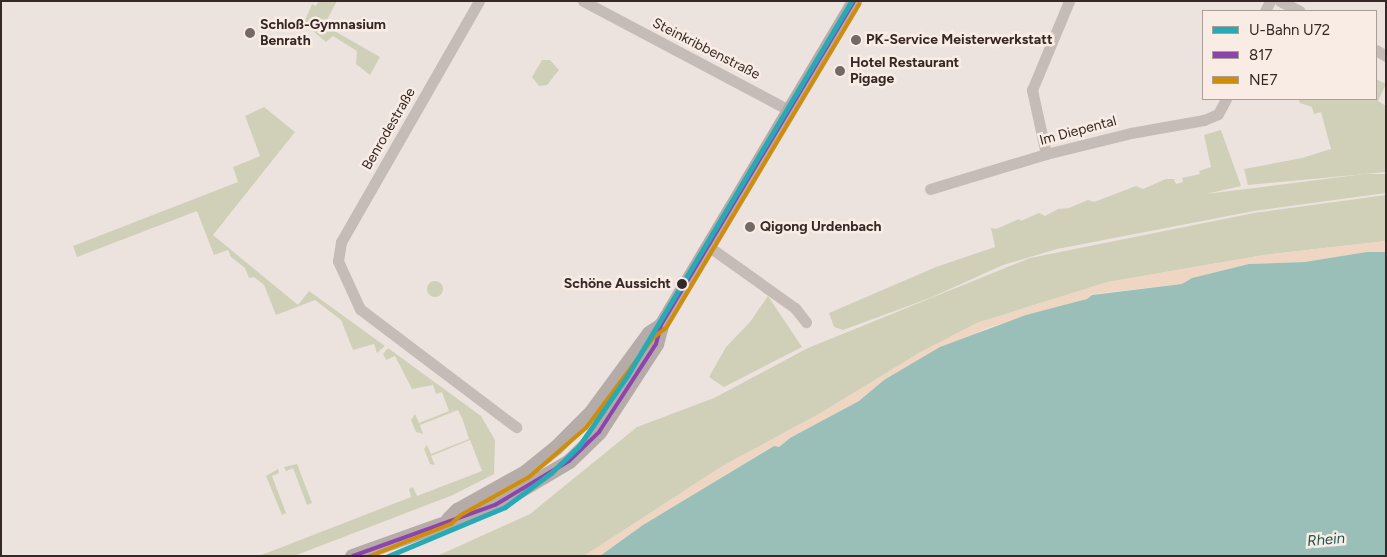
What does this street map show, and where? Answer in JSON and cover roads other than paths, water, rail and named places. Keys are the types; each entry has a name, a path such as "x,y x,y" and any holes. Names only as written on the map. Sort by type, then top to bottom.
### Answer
{"main road":[{"path":"448,519 460,520 496,505 569,461 611,416 656,344 661,325 854,1"},
{"path":"352,556 448,519 457,510 525,472 556,447 591,412 649,333 661,325"}],"street":[{"name":"Benrodestraße","path":"479,1 341,242 338,262 342,275 360,310 516,427"},
{"name":"Steinkribbenstraße","path":"583,1 789,110"},
{"path":"1046,154 1032,90 1068,1"},
{"path":"1280,1 1298,10"},
{"name":"Im Diepental","path":"930,189 1046,154 1131,133 1204,120 1218,114 1225,100"},
{"path":"708,246 795,308 806,322"}],"water":[{"name":"Rhein","path":"1367,252 1386,252 1386,556 600,556 643,525 774,446 779,447 790,438 859,401 884,380 940,347 1026,315 1087,299 1092,295 1182,284 1192,278 1249,264 1305,262"}],"metro line":[{"name":"U72","path":"388,556 505,507 551,473 579,446 627,376 851,1"}],"place":[{"name":"Schloß-Gymnasium Benrath","path":"250,33"},
{"name":"PK-Service Meisterwerkstatt","path":"856,40"},
{"name":"Hotel Restaurant Pigage","path":"840,71"},
{"name":"Qigong Urdenbach","path":"750,227"},
{"name":"Schöne Aussicht","path":"682,284"}]}
